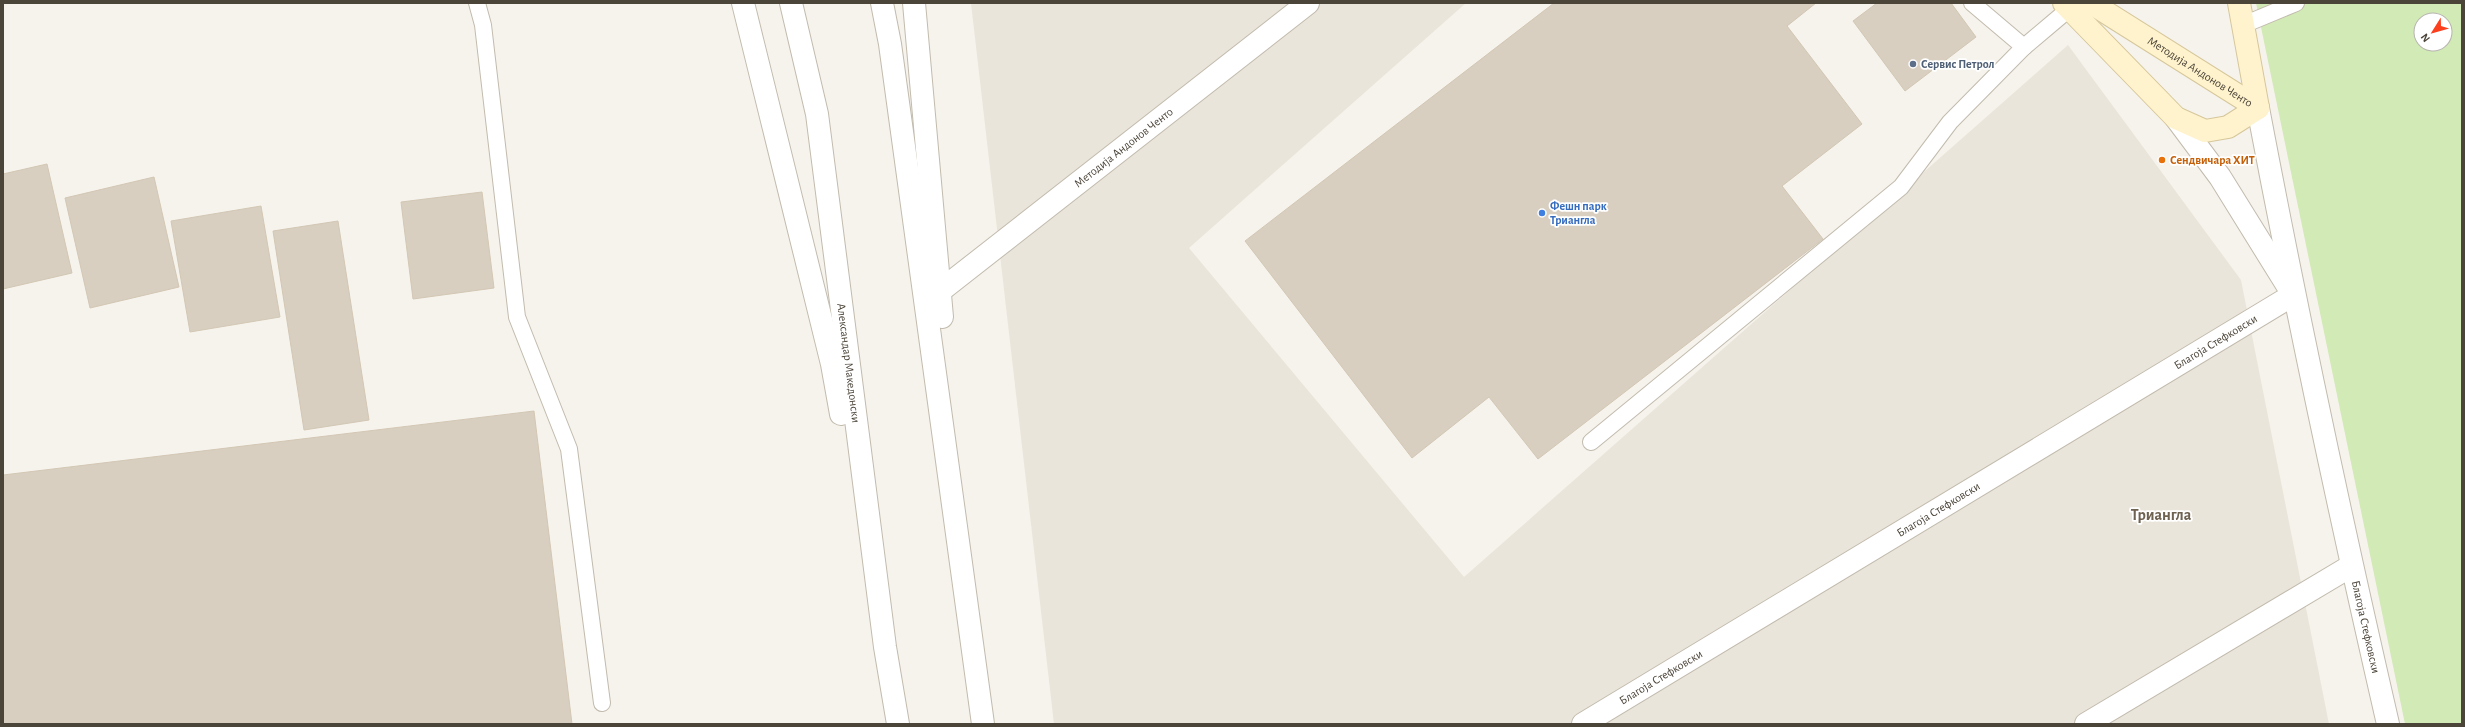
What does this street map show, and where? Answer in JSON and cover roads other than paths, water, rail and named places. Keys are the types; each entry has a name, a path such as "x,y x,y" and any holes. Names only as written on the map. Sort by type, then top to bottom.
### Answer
{"main road":[{"name":"Методија Андонов Ченто","path":"2066,6 2176,118 2205,131 2228,127 2258,108 2091,3"},
{"name":"Благоја Стефковски","path":"2239,3 2258,108"}],"street":[{"path":"744,3 832,364 885,647"},
{"name":"Александар Македонски","path":"791,3 817,114 885,647 898,724"},
{"path":"882,3 890,44 983,724"},
{"path":"914,3 968,613"},
{"name":"Методија Андонов Ченто","path":"940,292 1308,3"},
{"name":"Благоја Стефковски","path":"2258,108 2293,295 2308,353 2351,566 2388,724"},
{"path":"2176,118 2220,177 2293,295"},
{"name":"Благоја Стефковски","path":"1582,724 2293,295"},
{"path":"2086,724 2351,566"}],"lane":[{"path":"477,3 483,25 516,316 569,449 602,703"},
{"path":"1972,3 2024,47"},
{"path":"2243,25 2296,3"},
{"path":"1591,442 1901,187 1950,122 2066,6"}],"place":[{"name":"Сервис Петрол","path":"1913,64"},
{"name":"Сендвичара ХИТ","path":"2162,160"},
{"name":"Фешн парк Триангла","path":"1542,213"}],"district":[{"name":"Триангла","path":"2161,514"}]}
